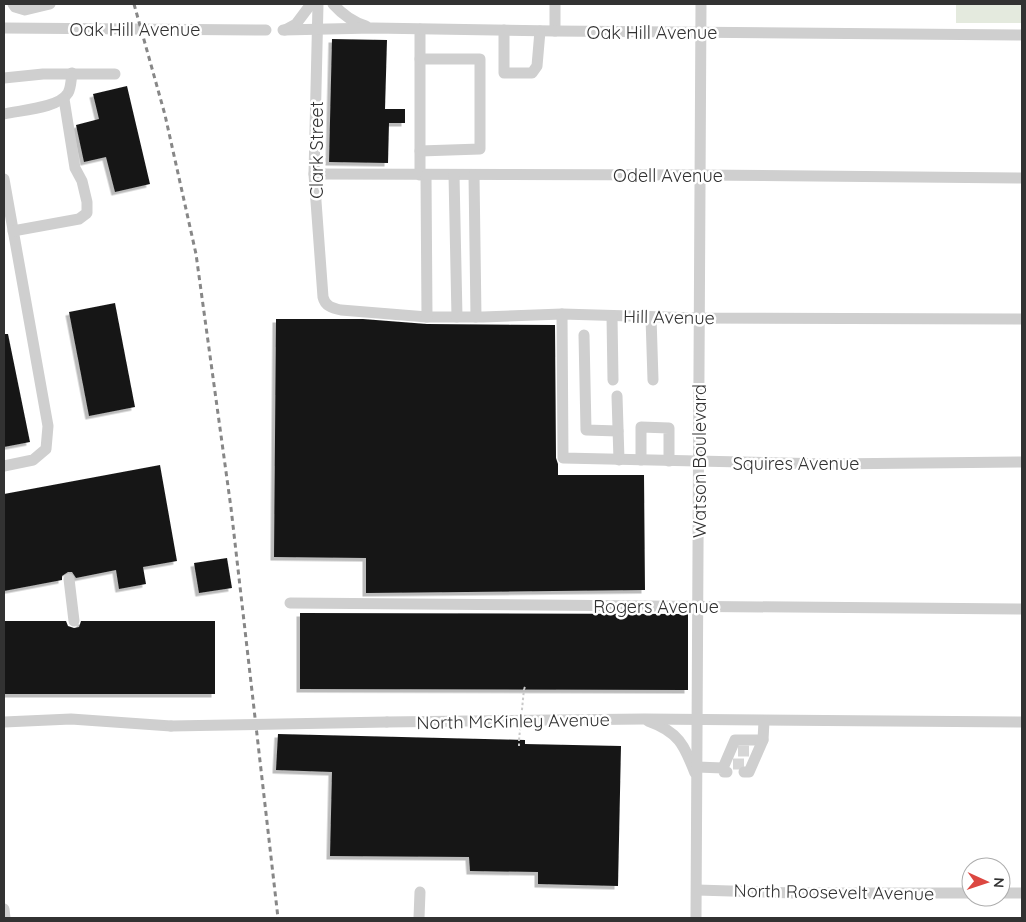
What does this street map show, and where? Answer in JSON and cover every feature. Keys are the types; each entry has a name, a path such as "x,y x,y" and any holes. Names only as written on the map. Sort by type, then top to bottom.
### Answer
{"street":[{"path":"13,4 15,8 25,10 50,4"},
{"name":"Oak Hill Avenue","path":"310,4 296,24 284,30 373,28 1022,35"},
{"name":"Clark Street","path":"318,4 314,174 323,297"},
{"path":"333,4 343,15 359,24 373,28"},
{"path":"555,4 555,31"},
{"name":"Watson Boulevard","path":"696,918 699,721 698,462 701,4"},
{"name":"Oak Hill Avenue","path":"4,28 266,30"},
{"path":"420,29 420,151 423,175 427,317"},
{"path":"504,30 504,73 532,74 537,66 540,31"},
{"path":"420,59 480,59 480,150 420,151"},
{"path":"4,114 55,104 64,99 70,91 72,73"},
{"path":"4,78 43,74 115,74"},
{"path":"13,231 79,219 87,213 87,202 82,181 75,168 64,99"},
{"name":"Odell Avenue","path":"314,174 1022,178"},
{"path":"474,174 476,317"},
{"path":"454,175 457,317"},
{"path":"4,186 48,426 46,449 33,460 7,465"},
{"name":"Hill Avenue","path":"323,297 324,302 332,308 341,310 427,317 562,314 700,318 1022,319"},
{"name":"Squires Avenue","path":"562,314 563,458 837,464 1022,462"},
{"path":"612,316 613,380"},
{"path":"651,317 654,380"},
{"path":"584,335 586,430 618,431"},
{"path":"617,396 619,460"},
{"path":"641,460 641,428 669,428 669,461"},
{"path":"69,579 74,621"},
{"name":"Rogers Avenue","path":"290,603 1022,610"},
{"name":"North McKinley Avenue","path":"4,722 71,719 171,726 644,719 699,721 1022,722"},
{"path":"644,719 656,723 674,734 684,745 697,772 727,767 734,747 735,721"},
{"path":"747,767 763,740 764,721"},
{"path":"734,747 763,740"},
{"name":"North Roosevelt Avenue","path":"697,890 794,893 961,893"},
{"path":"419,918 420,892"},
{"path":"4,909 6,918"}],"path":[{"path":"519,746 525,687"}],"shaded area":[{"path":"956,4 1022,4 1022,23 956,23"}],"building":[{"path":"332,39 387,40 385,109 405,109 405,123 389,123 388,163 329,162"},
{"path":"127,86 150,184 115,192 106,157 84,162 76,125 99,119 93,94"},
{"path":"115,303 135,407 89,416 69,312"},
{"path":"276,319 363,319 427,324 555,325 556,458 558,475 644,475 645,590 366,593 366,558 274,557"},
{"path":"4,334 8,334 30,442 4,447"},
{"path":"160,465 177,561 143,567 146,584 119,589 116,570 76,578 72,572 68,572 62,576 62,580 4,591 4,494"},
{"path":"227,558 232,588 199,593 194,563"},
{"path":"300,613 688,614 688,690 300,689"},
{"path":"4,621 66,621 68,626 74,628 79,627 81,621 215,621 215,694 4,694"},
{"path":"278,734 525,740 525,744 621,746 618,886 538,884 538,872 470,871 469,857 330,856 332,772 276,770"}],"tunnel":[{"path":"738,751 752,751"},
{"path":"733,764 747,764"}],"railway":[{"path":"134,4 165,115 196,254 231,508 278,918"}]}
